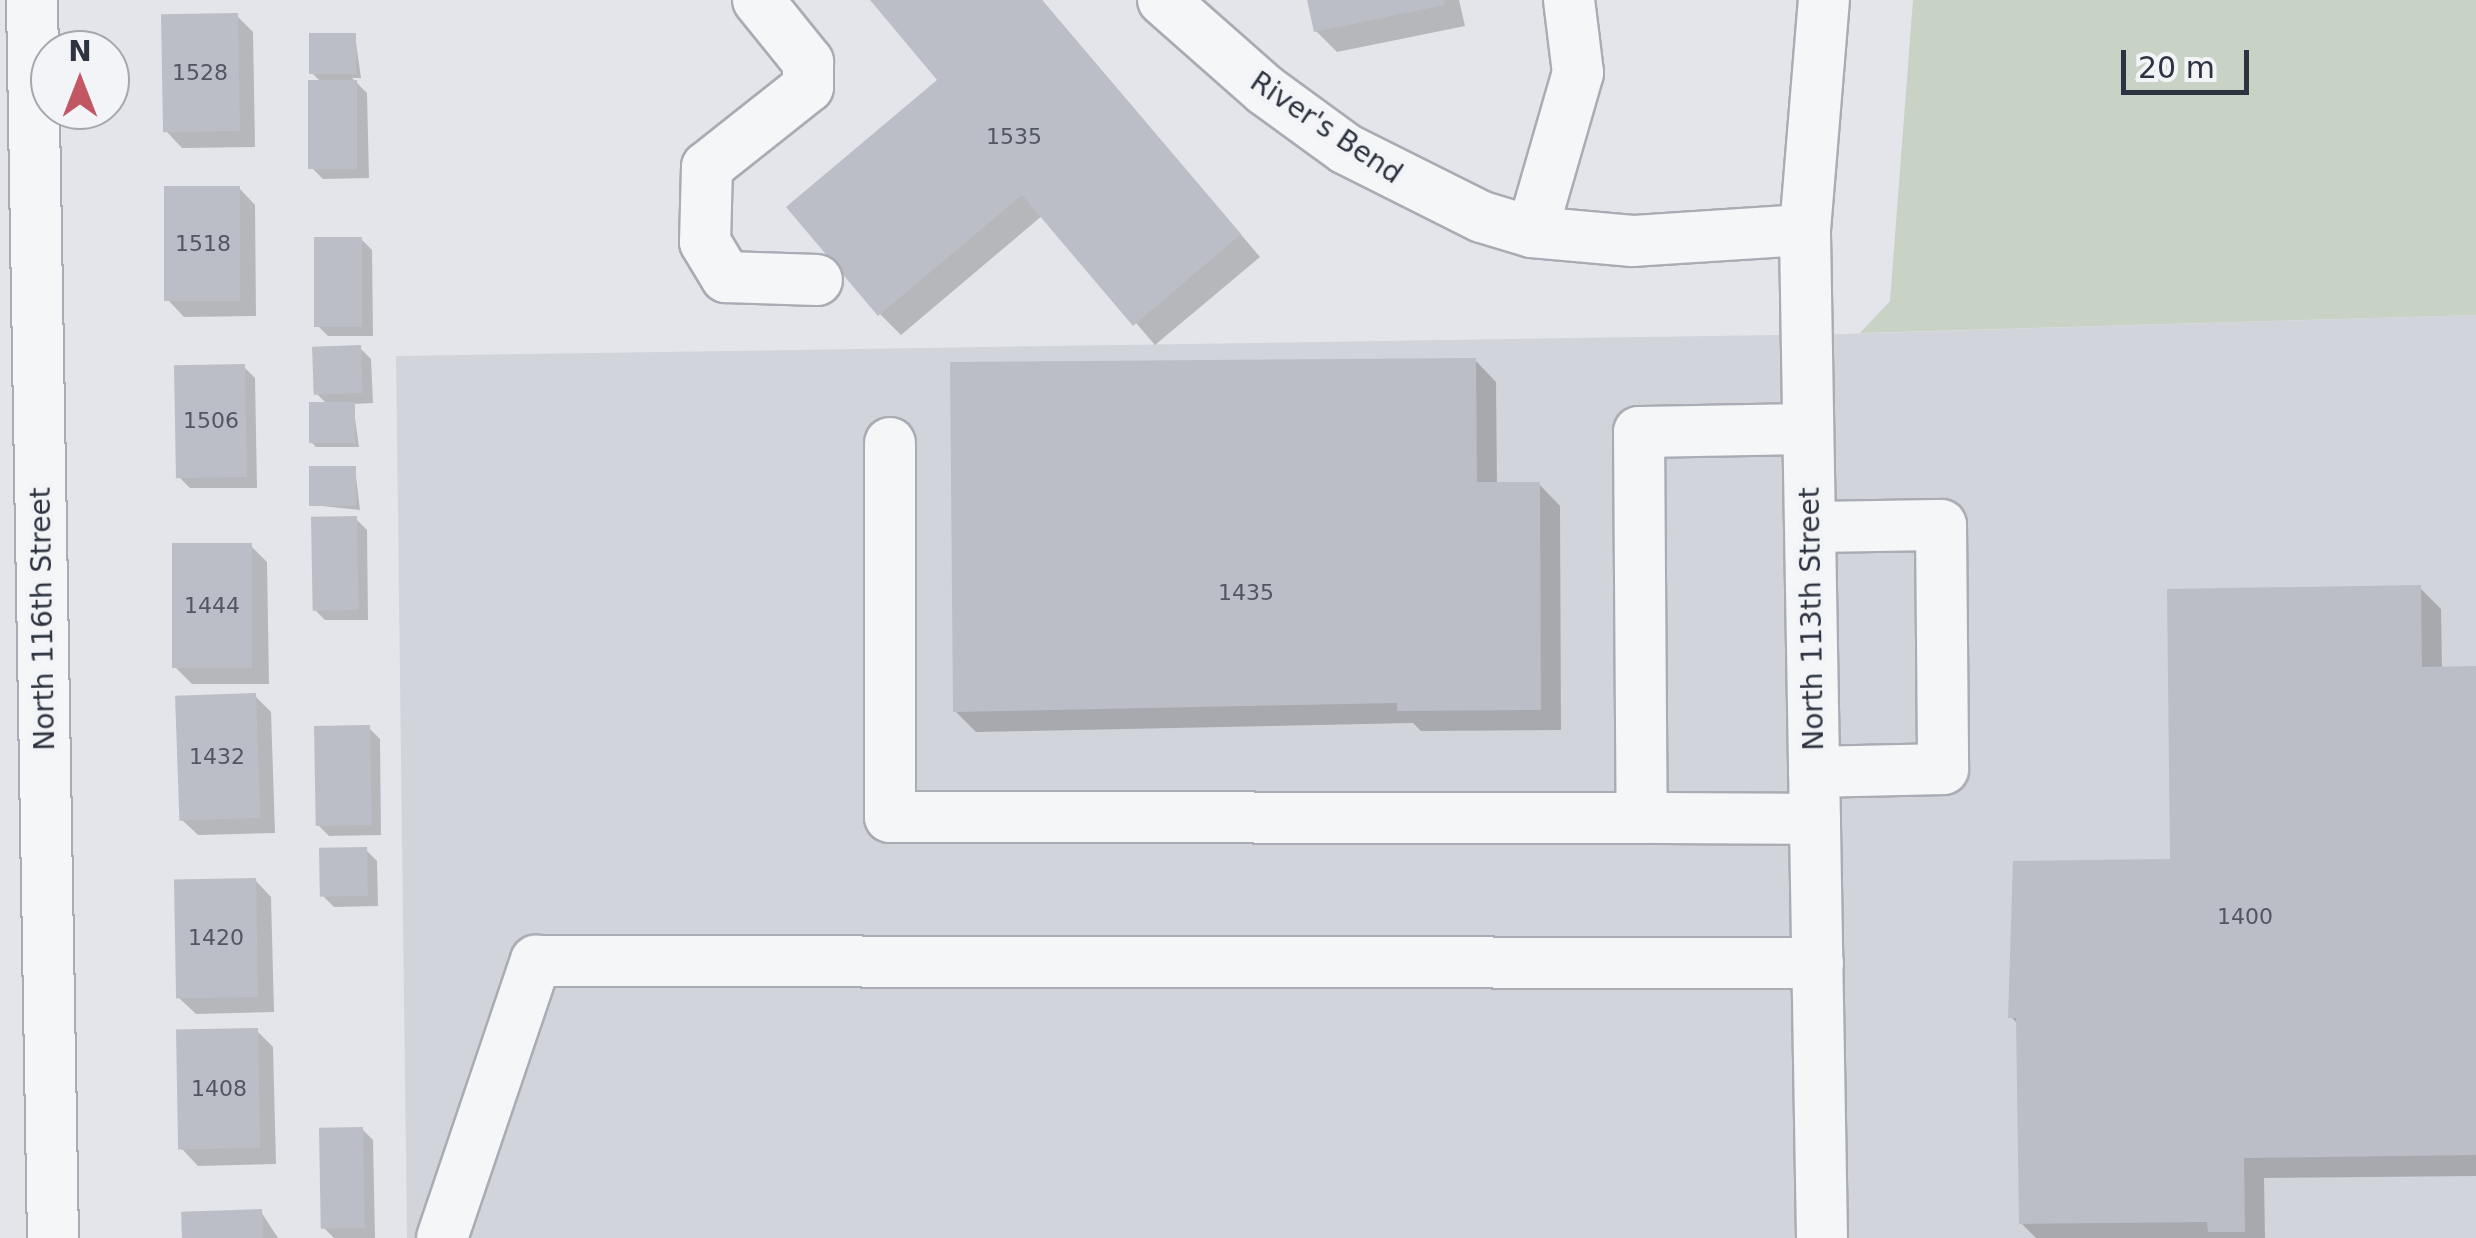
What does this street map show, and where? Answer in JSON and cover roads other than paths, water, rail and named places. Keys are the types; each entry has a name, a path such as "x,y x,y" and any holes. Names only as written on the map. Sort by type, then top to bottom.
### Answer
{"street":[{"name":"North 116th Street","path":"32,0 21,572 52,1238"},
{"path":"758,0 808,62 808,87 707,167 705,242 712,263 726,276 817,280"},
{"name":"River's Bend","path":"1164,0 1266,90 1346,149 1412,186 1532,232 1633,241 1805,230"},
{"path":"1532,232 1578,72 1569,0"},
{"name":"North 113th Street","path":"1822,1238 1805,230 1824,0"},
{"path":"1642,818 1639,432 1808,429"},
{"path":"890,444 890,817 1642,818 1815,795 1944,770 1941,525 1810,527"},
{"path":"442,1238 536,961 1818,963"}]}
